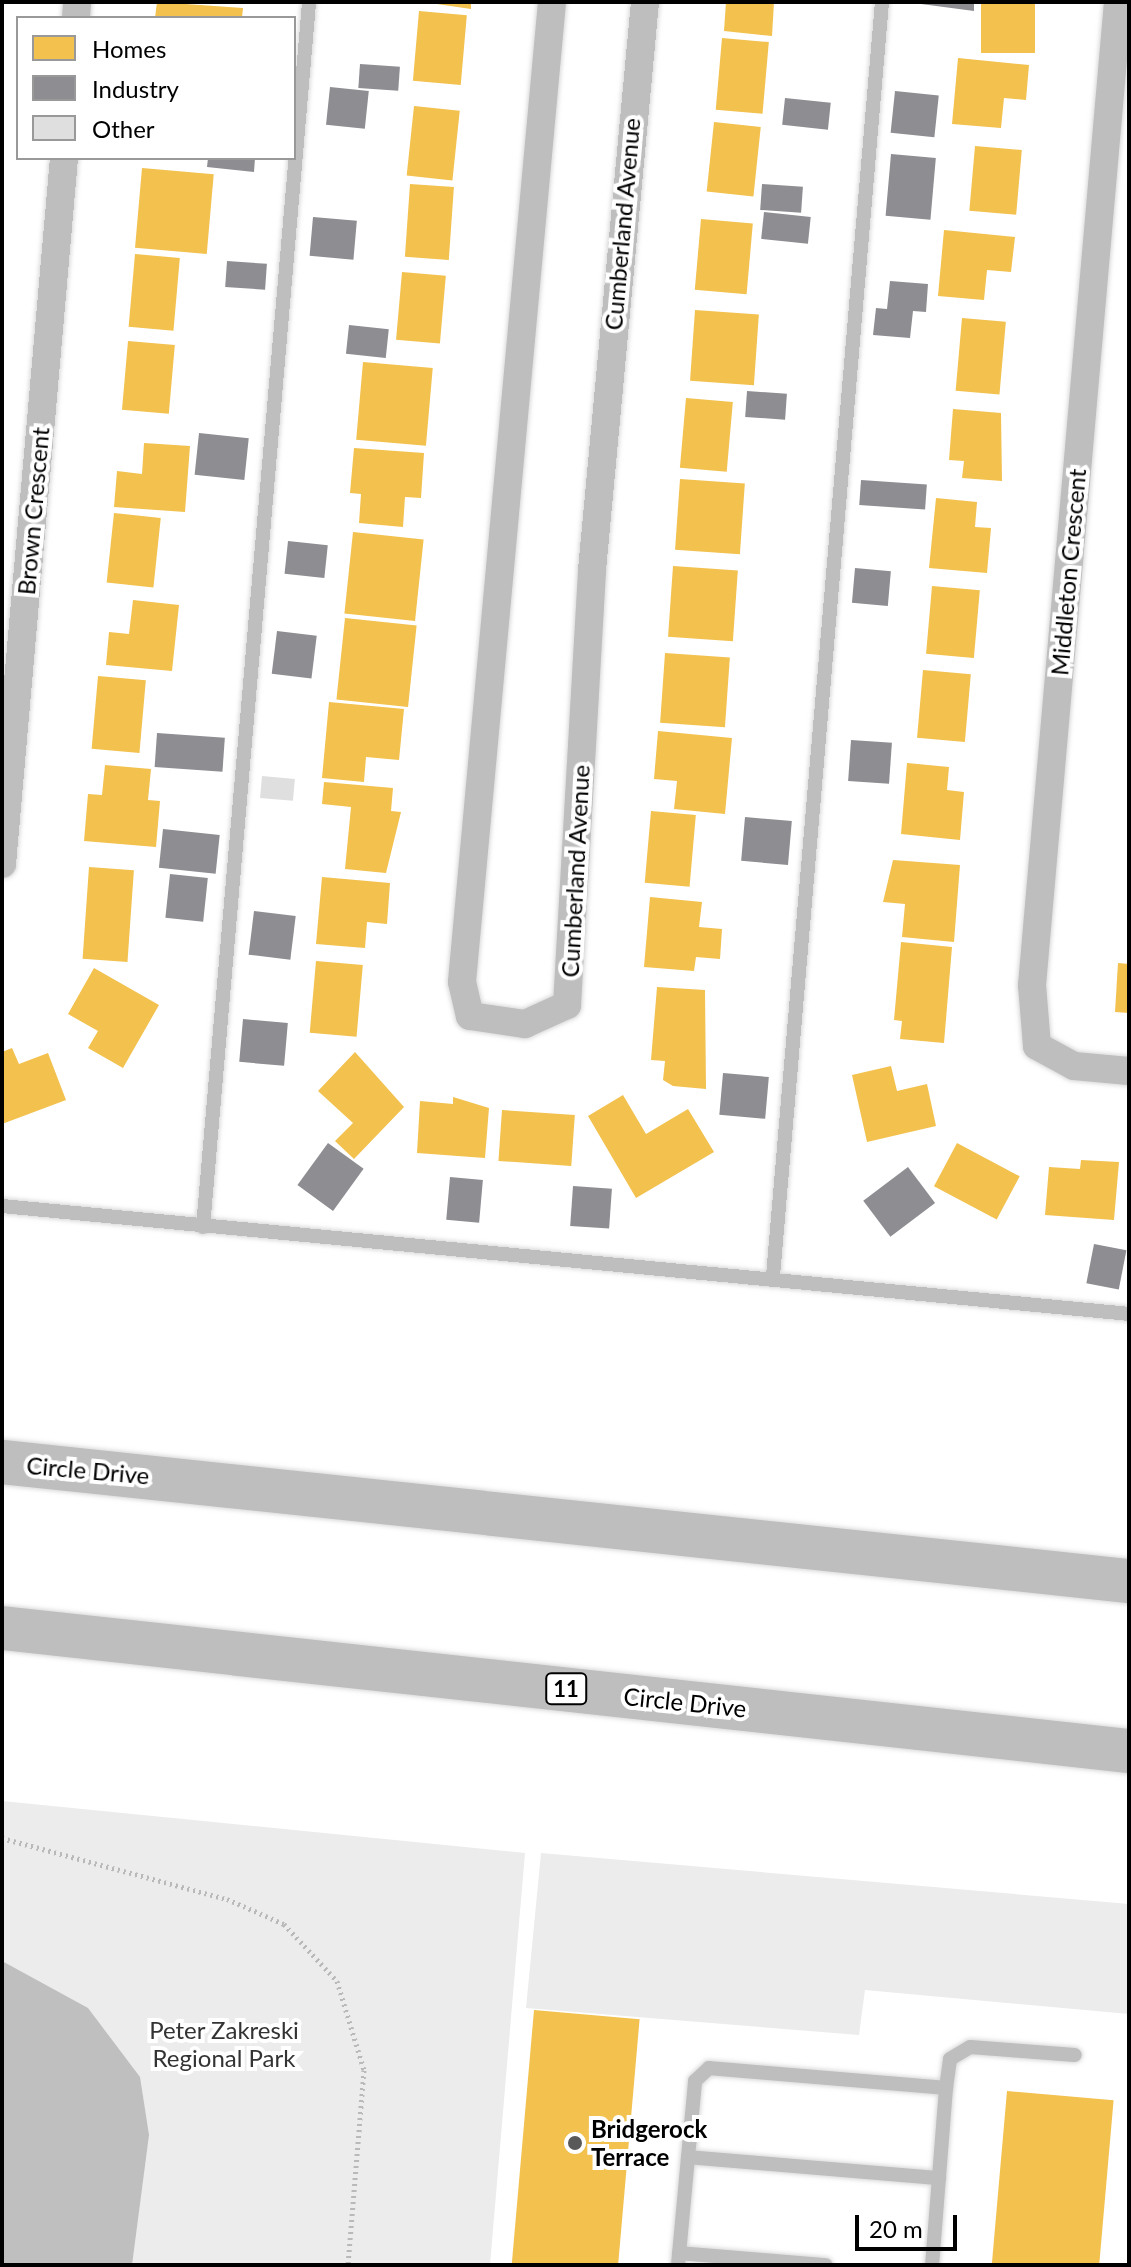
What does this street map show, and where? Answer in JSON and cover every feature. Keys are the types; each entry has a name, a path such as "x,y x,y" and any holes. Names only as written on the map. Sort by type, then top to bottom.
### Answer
{"highway":[{"name":"Circle Drive","path":"2,1462 1129,1581"},
{"name":"Circle Drive","path":"2,1628 1129,1751"}],"street":[{"name":"Cumberland Avenue","path":"552,2 462,982 470,1016 525,1024 567,1005 592,570 645,2"},
{"name":"Middleton Crescent","path":"1118,2 1032,985 1037,1046 1074,1066 1129,1071"},
{"name":"Brown Crescent","path":"2,864 64,160"}],"lane":[{"path":"296,152 309,2"},
{"path":"773,1276 882,2"},
{"path":"203,1227 295,160"},
{"path":"2,1206 203,1227 773,1276 1129,1314"},
{"path":"932,2265 950,2059 970,2047 1075,2055"},
{"path":"826,2265 678,2259 695,2081 709,2068 946,2088"},
{"path":"688,2157 939,2178"}],"path":[{"path":"2,1838 227,1899 284,1924 337,1981 364,2070 348,2265"}],"green space":[{"name":"Peter Zakreski Regional Park","path":"2,1801 525,1853 490,2265 2,2265"},
{"path":"541,1853 1129,1904 1129,2014 865,1990 859,2035 526,2008"}],"shaded area":[{"path":"2,1961 88,2008 140,2077 149,2135 132,2265 2,2265"}],"building: Homes":[{"path":"157,2 243,8 242,16 155,16"},
{"path":"423,2 471,2 471,9"},
{"path":"726,2 774,2 772,36 724,31"},
{"path":"981,2 1035,2 1035,53 981,53"},
{"path":"419,11 467,15 461,85 413,81"},
{"path":"722,38 769,42 763,114 716,110"},
{"path":"958,58 1029,65 1026,100 1004,98 1001,128 952,124"},
{"path":"414,106 460,111 452,180 407,176"},
{"path":"714,122 761,127 753,197 707,192"},
{"path":"975,146 1022,150 1016,215 969,211"},
{"path":"142,168 214,174 207,254 135,248"},
{"path":"410,184 454,187 449,260 405,257"},
{"path":"701,219 753,224 747,294 695,290"},
{"path":"944,230 1015,237 1011,272 987,270 984,300 938,296"},
{"path":"135,254 180,258 173,331 129,327"},
{"path":"402,272 446,276 440,344 396,340"},
{"path":"695,310 759,314 754,385 690,381"},
{"path":"962,318 1006,322 999,395 956,391"},
{"path":"128,341 175,345 169,414 122,410"},
{"path":"363,362 433,368 426,446 356,440"},
{"path":"686,398 733,402 727,472 680,468"},
{"path":"953,409 1001,413 1002,481 962,478 964,461 949,460"},
{"path":"144,443 190,446 185,512 114,507 117,471 142,474"},
{"path":"354,448 424,453 421,498 405,497 403,527 359,523 361,494 350,493"},
{"path":"680,479 745,484 740,554 675,550"},
{"path":"936,498 977,502 975,527 991,528 987,573 929,568"},
{"path":"114,513 161,518 153,588 107,583"},
{"path":"353,532 424,539 415,621 344,614"},
{"path":"673,566 738,571 733,641 668,637"},
{"path":"932,586 980,590 974,658 926,654"},
{"path":"133,600 179,605 172,671 106,665 109,632 129,634"},
{"path":"345,618 417,626 408,707 336,700"},
{"path":"665,653 730,658 725,727 660,723"},
{"path":"923,670 971,674 965,742 917,738"},
{"path":"98,676 146,680 139,753 92,749"},
{"path":"329,702 404,709 399,760 366,757 364,782 322,778"},
{"path":"658,731 732,738 725,814 674,809 677,781 654,779"},
{"path":"907,763 949,767 947,790 964,792 960,840 901,834"},
{"path":"105,765 151,769 148,800 160,801 156,847 84,841 88,794 102,795"},
{"path":"324,782 393,788 391,811 401,812 386,873 345,869 351,807 322,804"},
{"path":"651,811 696,815 690,887 645,883"},
{"path":"893,860 960,865 954,942 902,937 905,904 883,902"},
{"path":"89,867 134,870 127,962 83,959"},
{"path":"322,877 390,883 387,924 367,922 365,948 316,944"},
{"path":"650,897 702,902 699,927 722,929 720,959 696,957 694,971 644,967"},
{"path":"901,942 952,947 944,1043 900,1039 902,1021 894,1020"},
{"path":"316,961 363,965 357,1037 310,1033"},
{"path":"1118,963 1129,964 1129,1013 1115,1012"},
{"path":"94,968 159,1005 123,1068 88,1048 98,1031 68,1014"},
{"path":"657,987 705,990 706,1089 673,1086 663,1080 665,1061 651,1060"},
{"path":"12,1048 19,1064 48,1053 66,1100 2,1124 2,1052"},
{"path":"355,1052 404,1107 354,1159 335,1141 353,1123 318,1091"},
{"path":"891,1066 897,1091 927,1084 936,1126 867,1142 852,1075"},
{"path":"623,1095 646,1134 688,1109 714,1152 636,1198 588,1116"},
{"path":"453,1097 489,1108 485,1158 417,1153 420,1101 453,1104"},
{"path":"502,1110 575,1115 571,1166 498,1161"},
{"path":"957,1143 1020,1176 997,1220 934,1186"},
{"path":"1081,1160 1119,1162 1114,1220 1045,1215 1049,1167 1080,1169"},
{"name":"Bridgerock Terrace","path":"534,2010 640,2019 618,2265 512,2265"},
{"path":"1007,2091 1114,2100 1099,2265 992,2265"}],"building: Industry":[{"path":"906,2 974,2 974,11"},
{"path":"360,64 400,67 398,91 358,88"},
{"path":"330,87 369,91 365,129 326,125"},
{"path":"895,91 939,96 934,137 891,133"},
{"path":"785,98 831,103 828,130 782,125"},
{"path":"891,154 936,158 930,220 886,216"},
{"path":"208,160 255,160 254,172 207,167"},
{"path":"762,184 803,187 801,213 760,210"},
{"path":"764,212 811,217 808,244 761,239"},
{"path":"313,217 357,221 353,260 310,256"},
{"path":"227,261 267,264 265,290 225,287"},
{"path":"890,281 928,284 926,312 913,311 910,338 873,335 876,308 887,309"},
{"path":"349,325 389,329 386,358 346,354"},
{"path":"747,391 787,394 785,420 745,417"},
{"path":"199,433 249,438 244,480 195,475"},
{"path":"861,480 927,485 925,510 859,505"},
{"path":"288,541 328,545 324,578 285,574"},
{"path":"855,568 891,571 888,606 852,603"},
{"path":"277,631 317,636 311,679 272,674"},
{"path":"157,733 225,738 222,772 155,767"},
{"path":"851,740 892,743 889,784 848,781"},
{"path":"745,817 792,821 788,865 741,861"},
{"path":"163,829 220,835 216,874 159,868"},
{"path":"170,874 208,878 203,922 165,918"},
{"path":"254,911 296,916 290,960 249,955"},
{"path":"243,1019 288,1023 284,1066 239,1062"},
{"path":"723,1073 769,1077 765,1119 719,1115"},
{"path":"328,1143 364,1169 333,1211 297,1185"},
{"path":"908,1167 935,1203 890,1237 863,1201"},
{"path":"450,1177 483,1180 479,1223 446,1220"},
{"path":"573,1186 612,1189 609,1229 570,1226"},
{"path":"1094,1244 1126,1250 1119,1290 1086,1283"}],"building: Other":[{"path":"262,776 295,779 293,801 260,798"}],"place":[{"name":"Bridgerock Terrace","path":"575,2143"}]}
